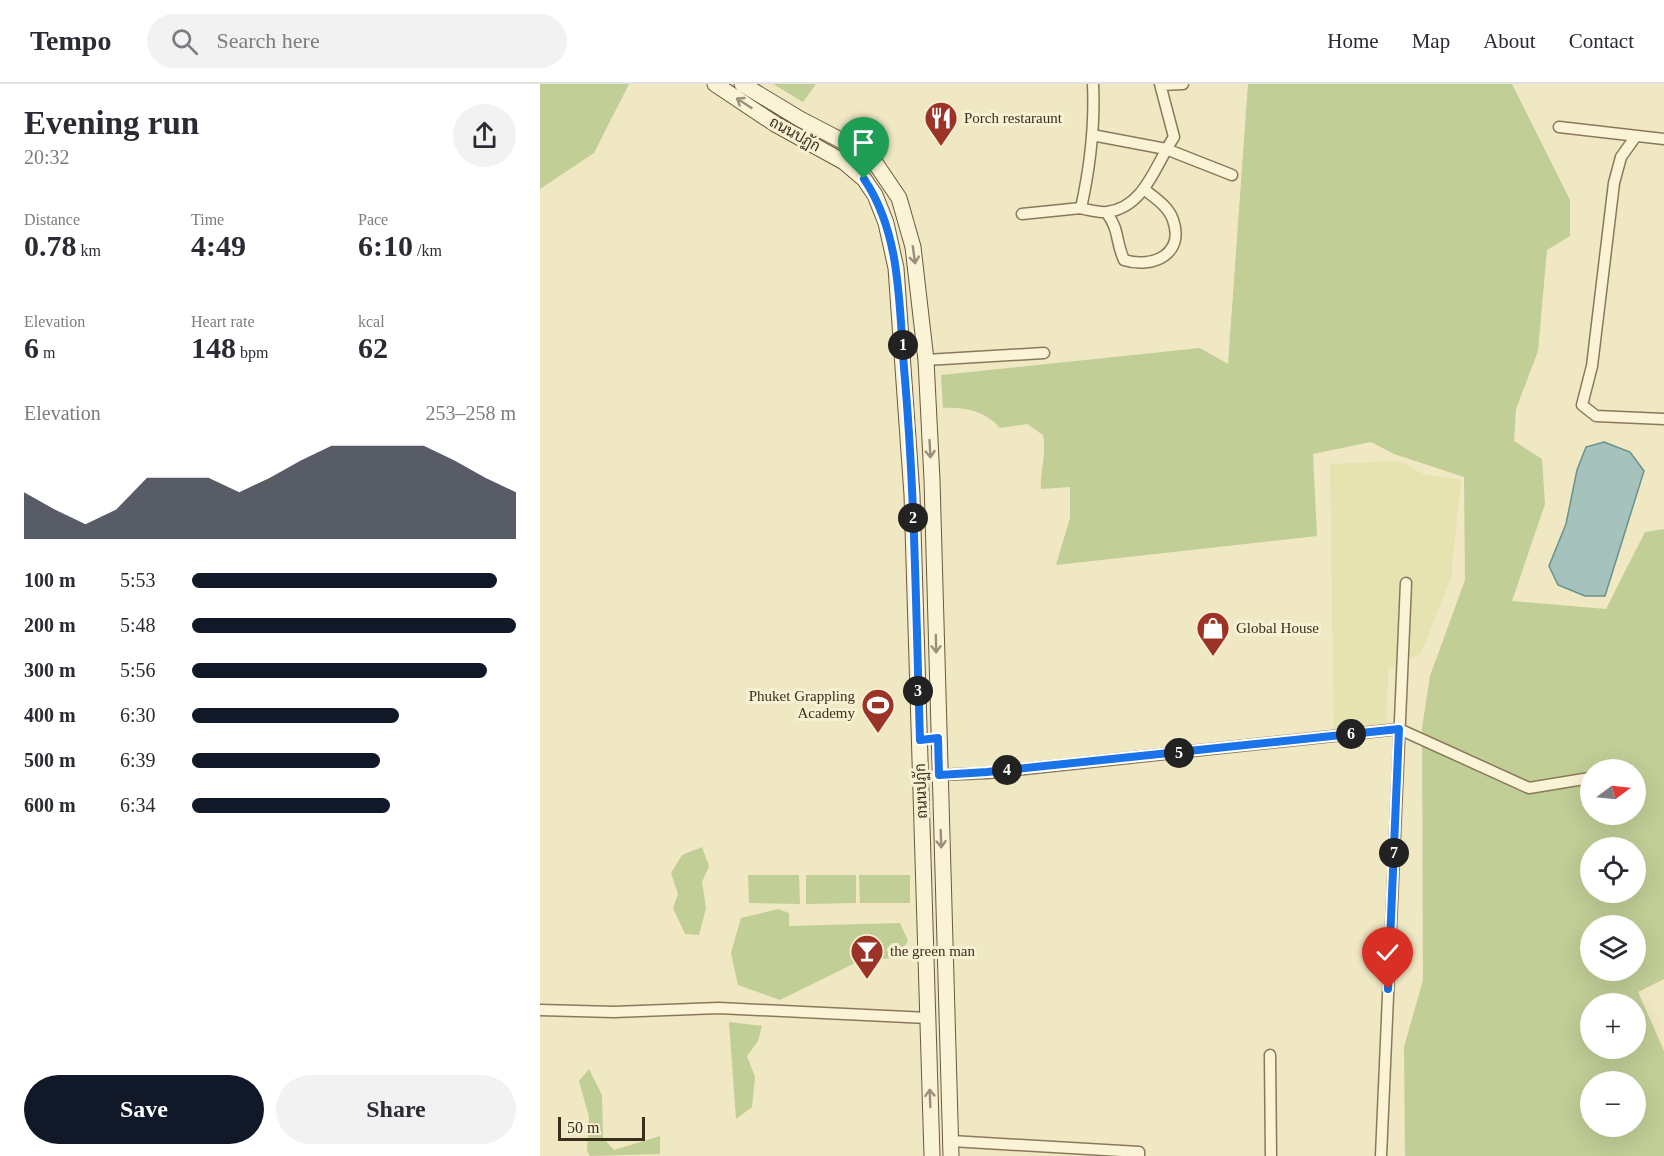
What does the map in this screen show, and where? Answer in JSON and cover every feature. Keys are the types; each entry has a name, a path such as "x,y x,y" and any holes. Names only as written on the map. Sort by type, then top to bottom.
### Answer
{"main road":[{"name":"ถนนปฏัก","path":"715,84 775,124 844,162 864,179 875,195 886,223 896,268 912,495 932,1156"},
{"name":"ถนนปฏัก","path":"742,84 800,119 852,146 876,164 891,183 903,208 913,247 926,360 951,1149"},
{"path":"875,195 891,183"},
{"path":"920,740 938,738"}],"street":[{"path":"1078,208 1082,208 1089,171 1093,84"},
{"path":"1022,214 1078,208 1106,212 1127,206 1145,190 1174,137 1160,85 1183,84"},
{"path":"1559,127 1664,139"},
{"path":"1092,135 1166,149 1232,176"},
{"path":"1636,136 1621,157 1614,183 1592,366 1582,405 1586,411 1596,416 1664,419"},
{"path":"1106,212 1118,227 1117,245 1124,260 1138,264 1158,262 1171,252 1176,237 1175,228 1168,209 1145,190"},
{"path":"926,360 1044,353"},
{"path":"1381,1156 1406,583"},
{"path":"939,775 998,771 1399,729 1529,788 1580,780"},
{"path":"540,1010 614,1012 719,1008 928,1018"},
{"path":"1270,1055 1271,1156"},
{"path":"951,1149 1139,1152 1139,1156"}],"shaded area":[{"path":"1399,461 1425,475 1461,480 1451,577 1421,653 1388,669 1386,726 1334,731 1330,464"}],"green space":[{"path":"540,84 629,84 594,153 540,189"},
{"path":"773,84 816,84 803,102"},
{"path":"1248,84 1512,84 1570,200 1570,236 1547,250 1538,351 1516,409 1514,441 1542,459 1545,504 1512,601 1606,609 1645,532 1664,529 1664,979 1638,993 1580,993 1580,1059 1646,1059 1646,1010 1664,1051 1664,1156 1405,1156 1404,1047 1423,980 1422,728 1430,676 1465,580 1464,477 1394,454 1371,442 1313,454 1317,536 1056,565 1070,518 1070,487 1041,489 1043,435 1027,424 1000,428 988,418 974,411 943,408 941,375 1200,348 1228,364"},
{"path":"702,847 709,866 702,882 706,908 699,935 685,934 673,908 678,894 671,873 682,855"},
{"path":"748,875 799,875 800,904 749,903"},
{"path":"806,875 856,875 856,903 806,904"},
{"path":"859,875 910,875 910,903 860,903"},
{"path":"778,909 789,913 789,926 900,923 908,941 897,957 855,963 780,1000 738,985 731,953 741,918"},
{"path":"729,1022 762,1026 758,1041 747,1056 755,1077 752,1107 736,1119"},
{"path":"589,1069 602,1095 603,1138 614,1150 660,1136 660,1154 590,1156 587,1151 589,1117 579,1081"}],"water":[{"path":"1604,442 1630,452 1644,471 1605,596 1585,596 1558,585 1549,566 1566,524 1577,470 1586,447"}],"place":[{"name":"Porch restaraunt","path":"941,147"},
{"name":"Global House","path":"1213,657"},
{"name":"Phuket Grappling Academy","path":"878,734"},
{"name":"the green man","path":"867,980"}],"route":[{"path":"864,179 875,195 886,223 896,268 907,396 920,740 938,738 939,775 1399,729 1388,989"}]}
